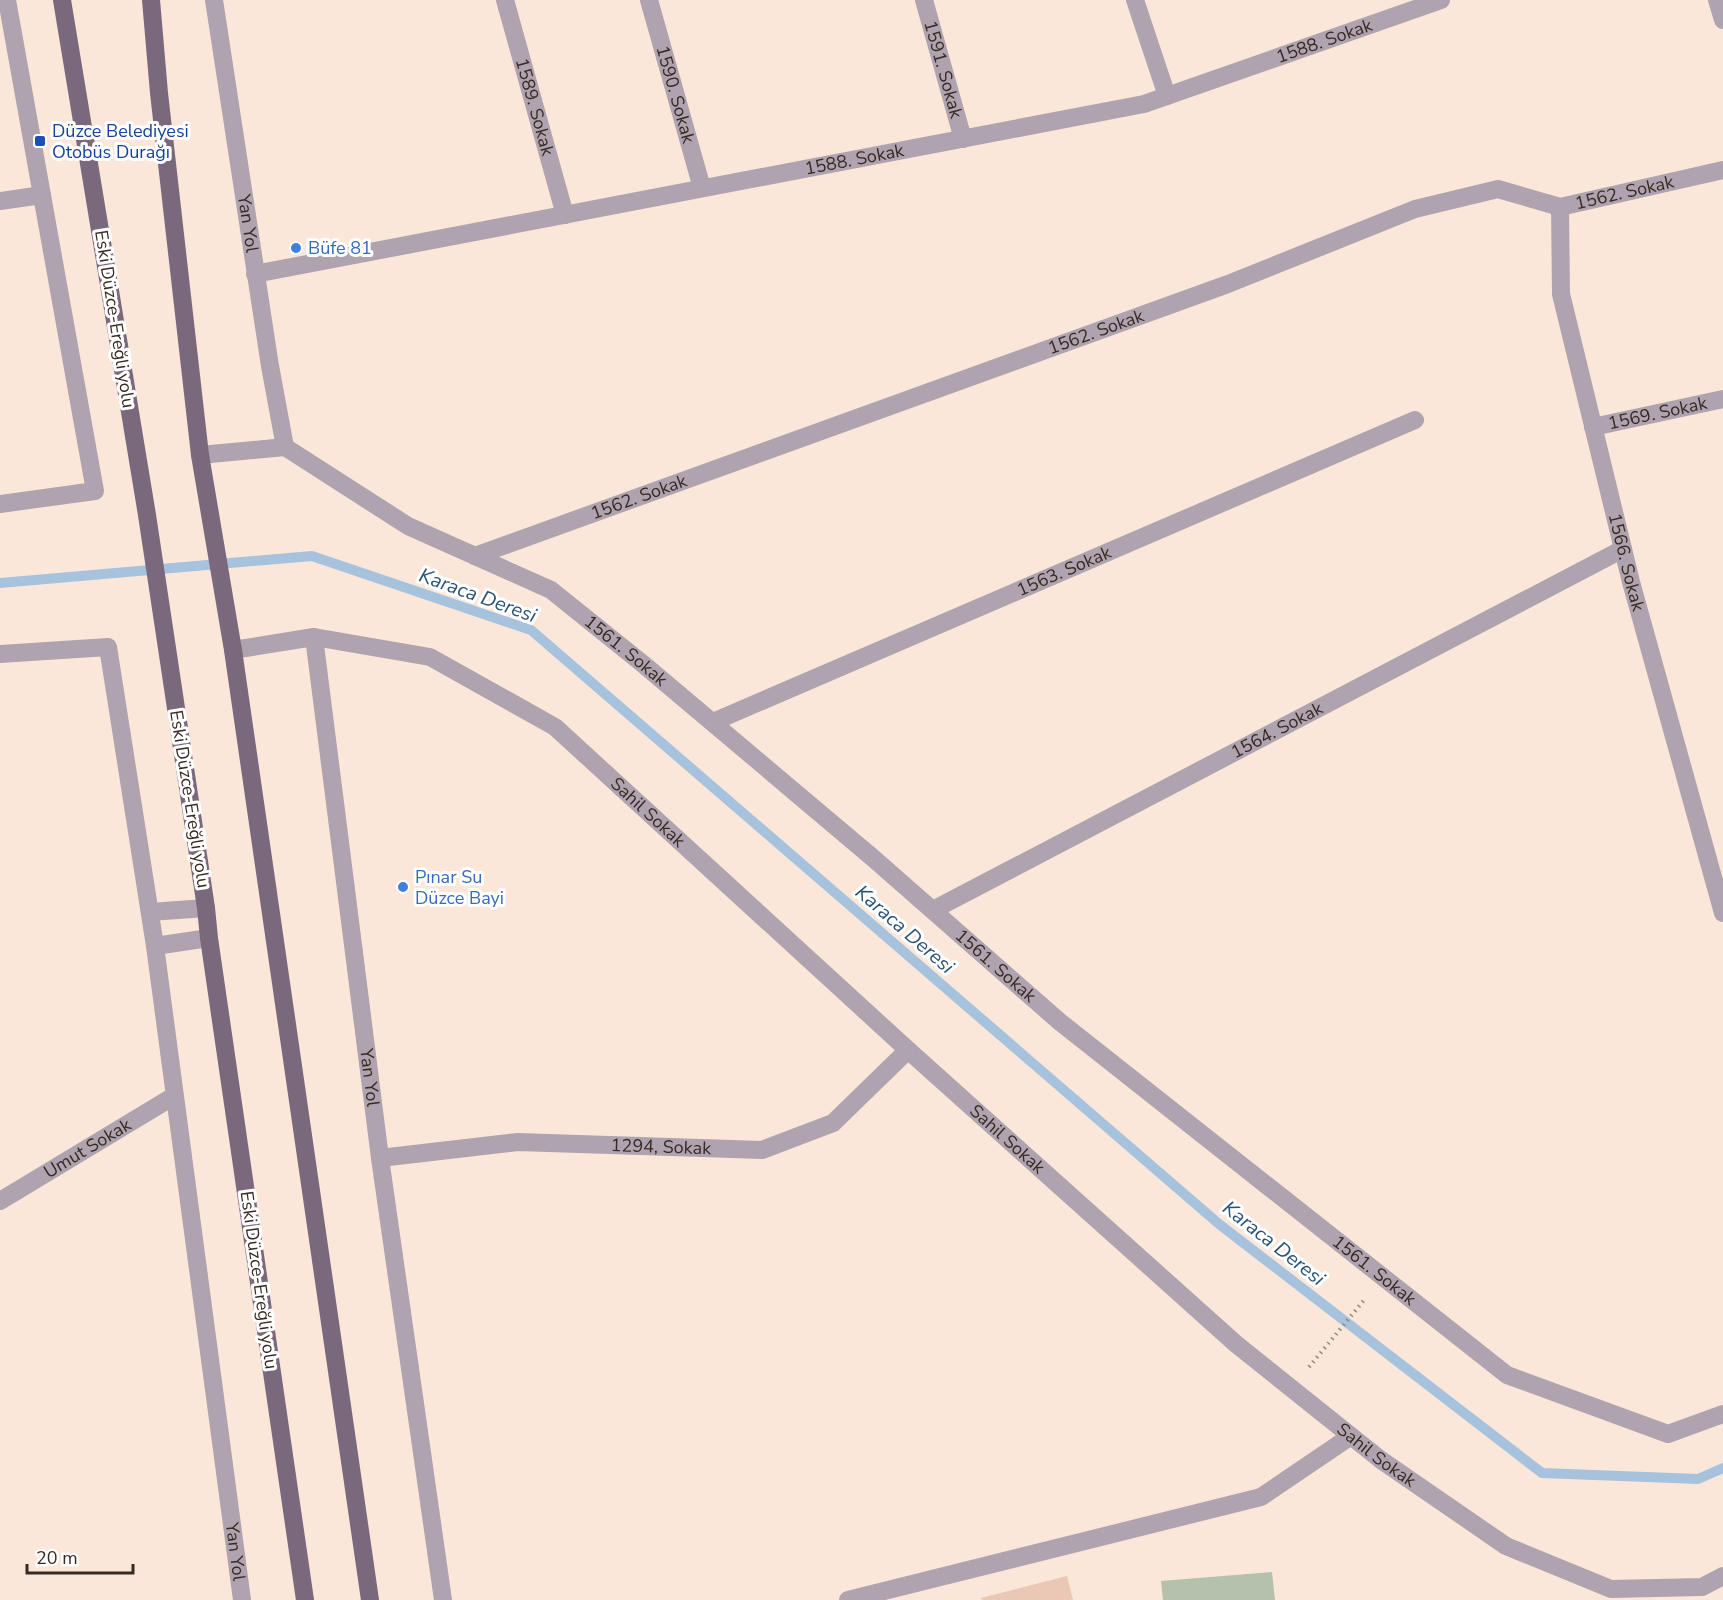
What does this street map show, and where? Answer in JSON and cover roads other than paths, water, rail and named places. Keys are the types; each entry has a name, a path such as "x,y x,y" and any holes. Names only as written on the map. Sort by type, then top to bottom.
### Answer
{"main road":[{"name":"Eski Düzce-Ereğli yolu","path":"62,0 147,515 305,1600"},
{"path":"151,0 159,93 200,455 233,650 370,1600"}],"street":[{"path":"0,504 95,491 7,0"},
{"name":"Yan Yol","path":"214,0 255,274 285,447"},
{"name":"1589. Sokak","path":"505,0 565,215"},
{"name":"1590. Sokak","path":"649,0 702,188"},
{"name":"1591. Sokak","path":"924,0 963,139"},
{"path":"1135,0 1167,96"},
{"name":"1588. Sokak","path":"255,274 1144,104 1400,7 1441,0"},
{"path":"1717,0 1723,20"},
{"name":"1562. Sokak","path":"475,556 1228,284 1415,208 1498,189 1560,207 1723,170"},
{"path":"0,201 42,195"},
{"name":"1566. Sokak","path":"1560,207 1561,294 1623,549 1723,913"},
{"name":"1569. Sokak","path":"1593,427 1723,399"},
{"name":"1563. Sokak","path":"713,722 1415,420"},
{"path":"200,455 285,447"},
{"name":"1561. Sokak","path":"285,447 408,526 551,590 713,722 1060,1022 1507,1375 1668,1434 1723,1414"},
{"name":"1564. Sokak","path":"933,910 1623,549"},
{"path":"233,650 314,637"},
{"name":"Yan Yol","path":"314,637 380,1158 443,1600"},
{"name":"Sahil Sokak","path":"314,637 430,657 555,727 908,1050 1236,1344 1381,1460 1506,1546 1611,1595 1702,1587 1723,1576"},
{"name":"Yan Yol","path":"0,654 108,647 156,946 242,1600"},
{"path":"150,912 206,908"},
{"path":"156,946 209,938"},
{"name":"1294, Sokak","path":"380,1158 518,1142 762,1150 832,1123 908,1050"},
{"name":"Umut Sokak","path":"0,1202 174,1096"},
{"path":"848,1600 1261,1497 1351,1436"}],"waterway":[{"name":"Karaca Deresi","path":"0,583 312,556 531,630 1219,1224 1542,1473 1698,1479 1723,1468"}],"place":[{"name":"Düzce Belediyesi Otobüs Durağı","path":"40,141"},
{"name":"Büfe 81","path":"296,248"},
{"name":"Pınar Su Düzce Bayi","path":"403,887"}]}
